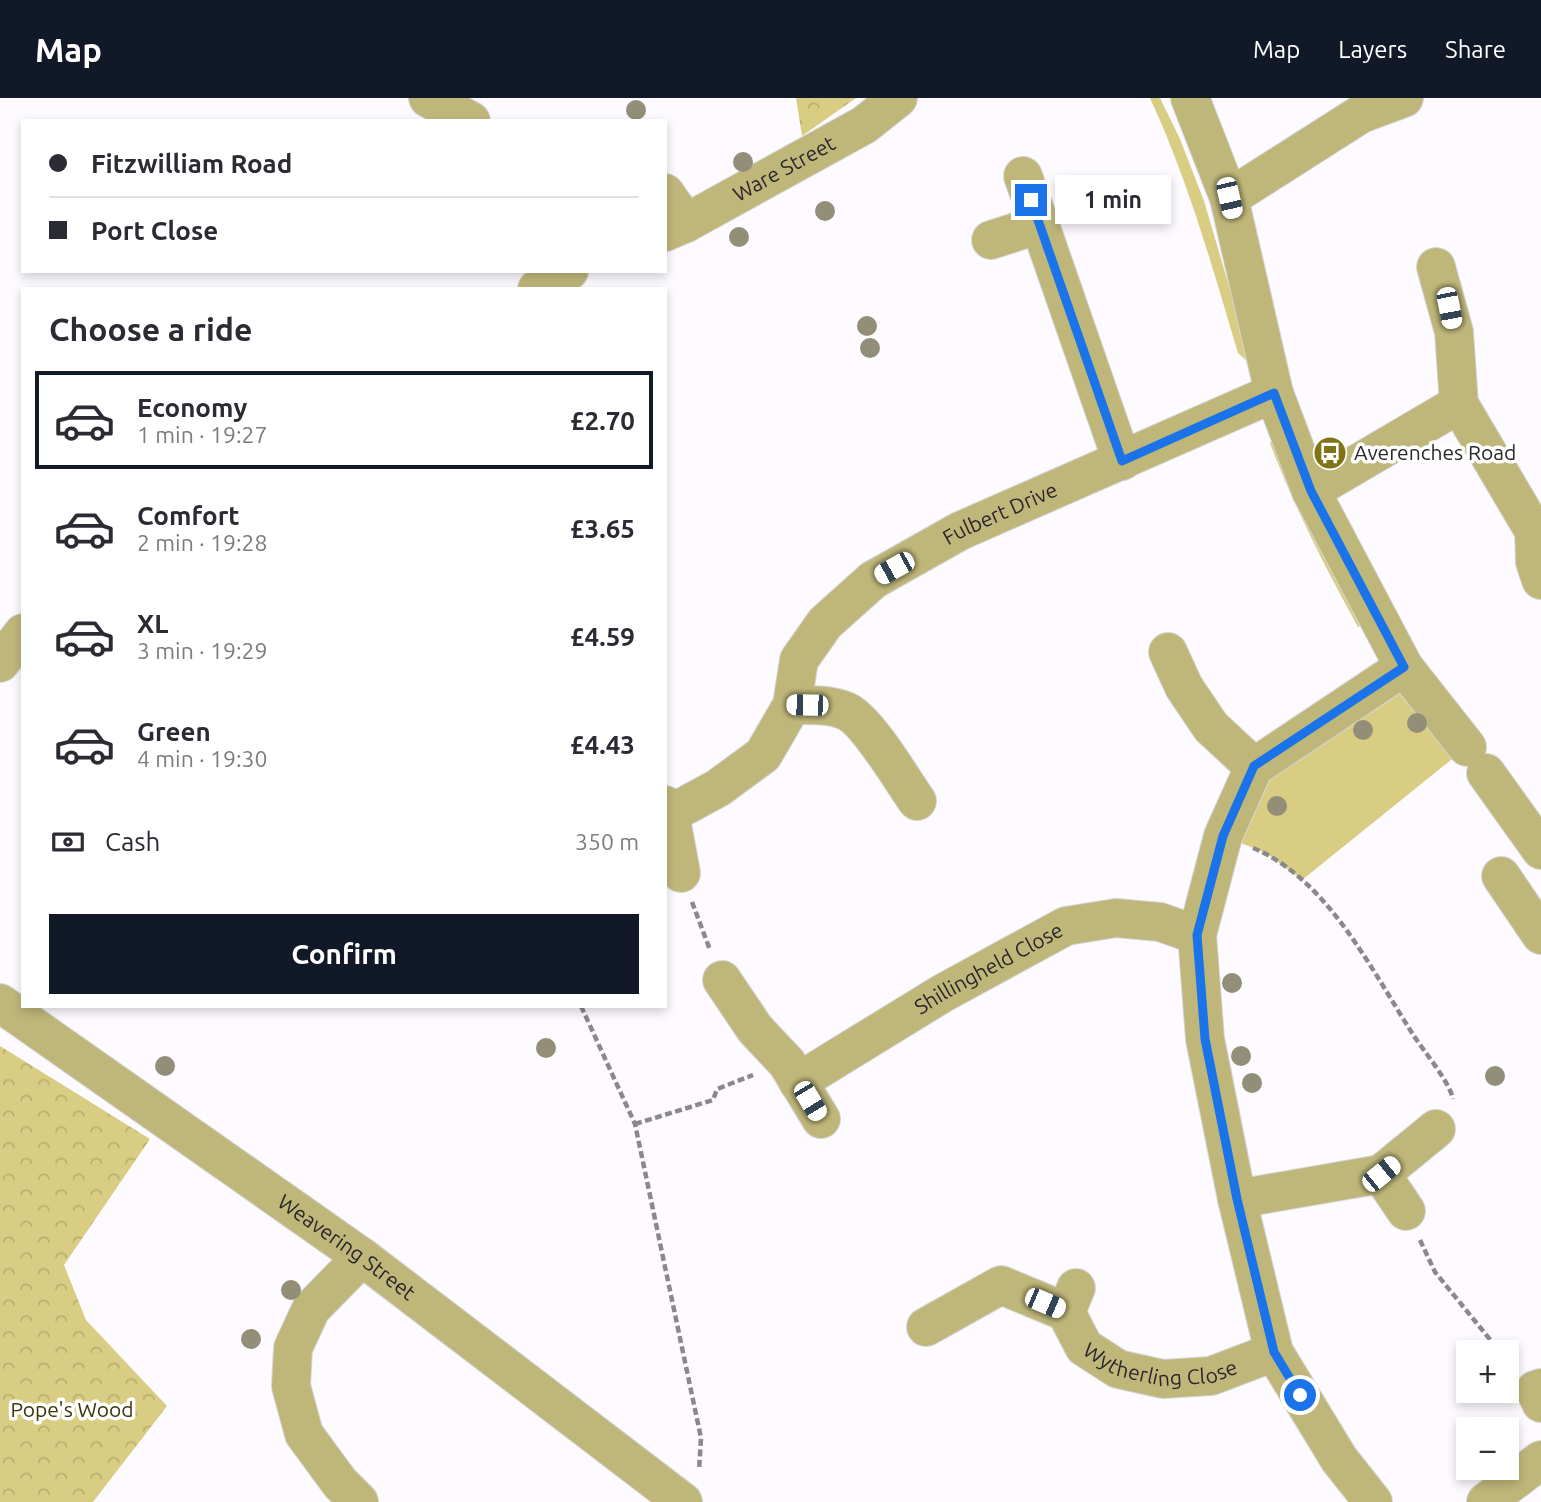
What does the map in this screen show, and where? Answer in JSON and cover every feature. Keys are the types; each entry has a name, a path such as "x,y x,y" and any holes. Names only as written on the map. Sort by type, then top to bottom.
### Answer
{"street":[{"path":"429,98 467,119"},
{"name":"Ware Street","path":"672,216 864,125 898,98"},
{"path":"1190,98 1229,198 1274,393 1311,491 1404,667 1539,843"},
{"path":"1229,198 1357,106 1404,98"},
{"path":"1023,176 1122,461"},
{"path":"991,240 1040,223"},
{"path":"1436,267 1449,308 1459,404 1534,531 1535,562 1541,580"},
{"path":"541,287 565,273"},
{"name":"Fulbert Drive","path":"681,873 668,809 718,788 763,755 792,705 799,660 825,623 873,580 960,531 1274,393"},
{"path":"1311,491 1459,404"},
{"path":"0,663 21,636"},
{"path":"1168,652 1184,687 1211,727 1254,766"},
{"path":"1373,1502 1339,1459 1274,1352 1237,1199 1205,1039 1197,935 1223,836 1254,766 1404,667"},
{"path":"792,705 822,706 846,711 861,722 917,802"},
{"path":"1501,876 1541,935"},
{"name":"Shillingheld Close","path":"793,1072 1066,926 1116,918 1160,922 1197,935"},
{"path":"722,980 755,1029 793,1072 821,1119"},
{"name":"Weavering Street","path":"0,1003 690,1489"},
{"path":"1237,1199 1381,1174 1436,1129"},
{"path":"1381,1174 1406,1211"},
{"path":"359,1502 340,1483 304,1434 291,1386 293,1348 312,1309 362,1257"},
{"name":"Wytherling Close","path":"926,1327 1001,1285 1071,1300 1084,1348 1118,1369 1163,1379 1211,1376 1274,1352"},
{"path":"1541,1388 1535,1390 1541,1403"},
{"path":"1486,1502 1541,1460"}],"path":[{"path":"1223,836 1266,853 1302,880 1339,919 1454,1098 1436,1129"},
{"path":"681,873 722,980"},
{"path":"582,1008 635,1124 701,1438 690,1489"},
{"path":"635,1124 713,1100 717,1089 793,1072"},
{"path":"1406,1211 1435,1272 1490,1340"}],"green space":[{"path":"796,98 856,98 802,136"},
{"path":"1150,98 1160,98 1180,139 1204,201 1246,344 1249,363 1238,353 1188,192"},
{"path":"1274,439 1366,624 1358,627 1311,536 1270,443"},
{"path":"1404,667 1467,747 1302,880 1266,853 1223,836 1254,767"},
{"name":"Pope's Wood","path":"0,1046 150,1139 64,1265 86,1320 167,1406 93,1502 0,1502"}],"place":[{"name":"Averenches Road","path":"1330,453"}],"route":[{"path":"1031,200 1122,461 1274,393 1311,491 1404,667 1254,766 1223,836 1197,935 1205,1039 1237,1199 1274,1352 1300,1395"}]}
